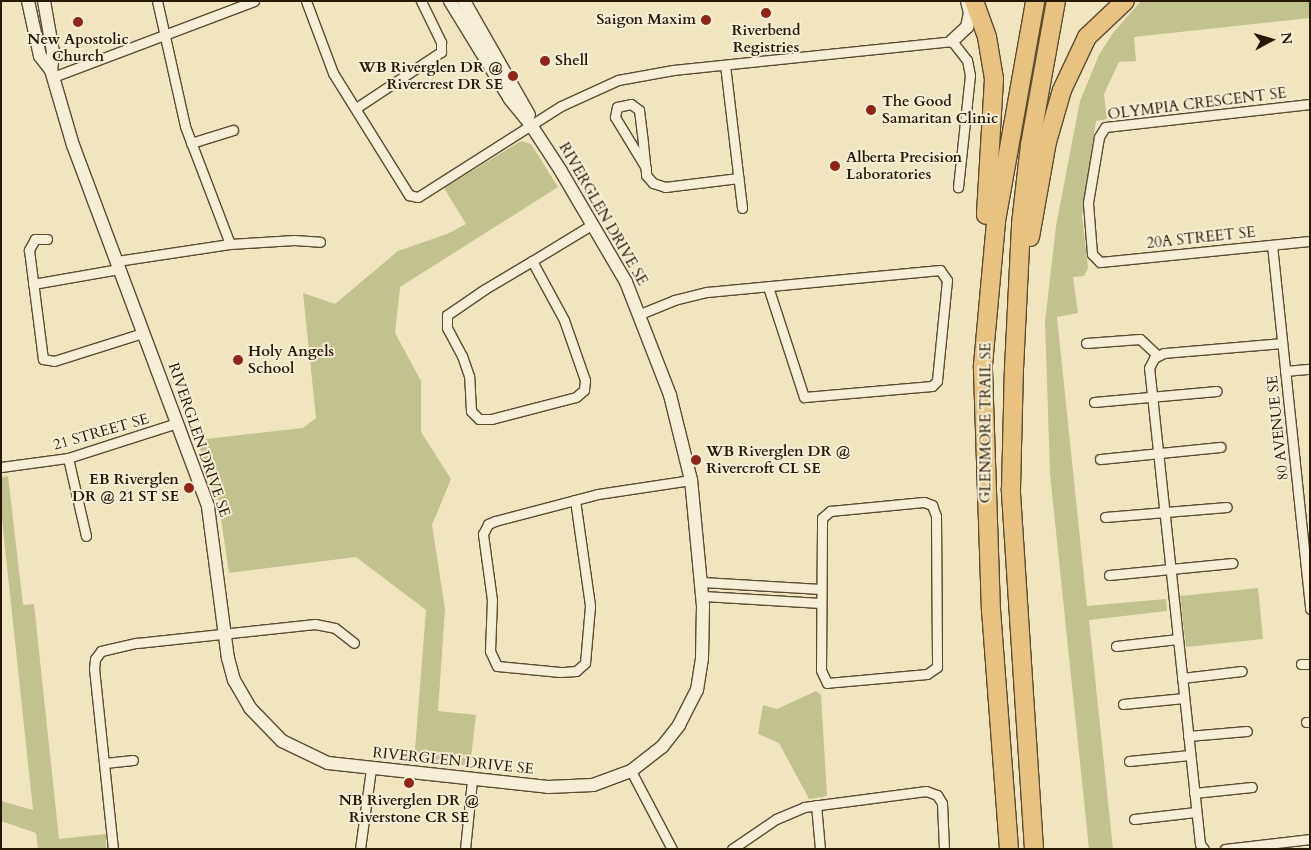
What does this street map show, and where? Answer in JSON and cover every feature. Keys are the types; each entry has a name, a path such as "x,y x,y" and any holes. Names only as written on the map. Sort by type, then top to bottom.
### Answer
{"highway":[{"path":"974,1 987,37 994,86 980,296 983,365"},
{"name":"GLENMORE TRAIL SE","path":"1009,849 1001,754 984,455 983,365 995,231 1035,1"},
{"name":"GLENMORE TRAIL SE","path":"1034,849 1030,750 1011,489 1014,369 1020,224 1030,145 1056,1"},
{"path":"1014,369 1032,227 1048,142 1062,90 1088,37 1125,1"},
{"path":"1030,750 1038,781 1047,849"},
{"path":"998,849 1001,754"}],"street":[{"name":"RIVERGLEN DRIVE SE","path":"28,1 40,56 52,73 76,154 208,507 224,634 234,680 250,708 269,730 315,759 371,769 472,780 564,788 593,785 631,771 671,736 694,698 701,670 703,596 691,480 670,394 640,314 593,224 532,125 510,98 450,1"},
{"name":"RIVERGLEN DRIVE SE","path":"44,1 53,52 52,73"},
{"path":"157,1 163,35 191,143 230,244"},
{"path":"52,73 254,1"},
{"path":"306,1 333,73 410,195 418,197 581,95 618,80 726,65 952,41 967,27 970,13 967,1"},
{"path":"356,108 440,52 441,42 421,1"},
{"name":"RIVERGLEN DRIVE SE","path":"464,1 520,96 532,125"},
{"path":"952,41 963,53 970,75 958,187"},
{"path":"726,65 742,208"},
{"path":"646,168 615,117 617,107 631,104 639,110 648,179 658,186 738,178"},
{"name":"OLYMPIA CRESCENT SE","path":"1096,261 1092,254 1088,203 1099,136 1105,127 1310,104"},
{"path":"191,143 233,130"},
{"path":"532,261 564,320 585,380 584,390 576,397 491,419 479,419 472,411 469,376 462,356 447,328 447,316 532,261 593,224"},
{"path":"47,238 32,242 29,250 40,354 48,361 143,332"},
{"path":"33,284 118,265 230,244 294,240 320,242"},
{"name":"20A STREET SE","path":"1096,261 1310,241"},
{"name":"80 AVENUE SE","path":"1272,245 1310,609"},
{"path":"640,314 687,297 768,287 934,269 944,272 947,280 938,381 932,386 804,397 768,287"},
{"path":"1086,344 1140,339 1157,355 1282,342"},
{"path":"1157,355 1148,368 1196,812 1200,844 1204,849"},
{"path":"1285,371 1310,368"},
{"path":"1094,402 1217,390"},
{"name":"21 STREET SE","path":"1,467 68,458 122,443 177,423"},
{"path":"1100,459 1220,447"},
{"path":"68,458 86,536"},
{"path":"575,500 590,606 584,663 576,671 560,672 497,666 490,652 492,600 483,534 485,527 494,521 575,500 691,480"},
{"path":"1299,497 1310,496"},
{"path":"924,502 932,505 936,516 938,664 935,671 827,683 822,670 820,589 820,529 825,513 924,502"},
{"path":"1105,517 1227,507"},
{"path":"1109,575 1232,562"},
{"path":"702,582 778,589 820,589"},
{"path":"703,596 821,603"},
{"path":"113,849 94,669 98,655 105,649 137,643 315,624 335,628 354,643"},
{"path":"1116,646 1178,639"},
{"path":"1182,678 1242,671"},
{"path":"1123,704 1184,698"},
{"path":"1188,736 1247,731"},
{"path":"1129,760 1190,756"},
{"path":"104,763 133,760"},
{"path":"360,849 371,769"},
{"path":"631,771 672,849"},
{"path":"465,849 472,780"},
{"path":"1194,793 1252,787"},
{"path":"732,849 784,814 816,805 933,793 942,803 944,849"},
{"path":"816,805 820,849"},
{"path":"1134,819 1196,812"},
{"path":"1225,849 1310,839"}],"green space":[{"path":"1141,1 1310,1 1310,18 1134,37 1136,61 1119,62 1104,94 1107,119 1096,121 1082,215 1088,268 1084,276 1073,277 1078,313 1057,317 1087,606 1166,599 1167,611 1089,620 1113,849 1089,849 1050,474 1045,322 1056,226 1080,101 1099,55 1113,33"},
{"path":"521,141 531,144 558,187 400,287 395,333 421,381 421,432 451,479 432,525 445,609 438,711 476,715 470,766 414,762 426,610 356,557 229,573 219,505 197,440 303,428 316,418 303,293 335,304 398,251 447,234 466,224 444,188"},
{"path":"8,476 23,605 34,604 59,839 106,834 106,849 38,849 36,833 1,821 1,801 33,810 1,510 1,477"},
{"path":"1258,588 1263,639 1186,647 1180,596"},
{"path":"816,691 821,695 827,796 809,799 779,743 758,734 763,705 777,709"}],"place":[{"name":"Riverbend Registries","path":"766,13"},
{"name":"Saigon Maxim","path":"706,20"},
{"name":"New Apostolic Church","path":"78,22"},
{"name":"Shell","path":"545,61"},
{"name":"WB Riverglen DR @ Rivercrest DR SE","path":"513,76"},
{"name":"The Good Samaritan Clinic","path":"871,110"},
{"name":"Alberta Precision Laboratories","path":"835,166"},
{"name":"Holy Angels School","path":"238,360"},
{"name":"WB Riverglen DR @ Rivercroft CL SE","path":"696,460"},
{"name":"EB Riverglen DR @ 21 ST SE","path":"189,488"},
{"name":"NB Riverglen DR @ Riverstone CR SE","path":"409,783"}]}
